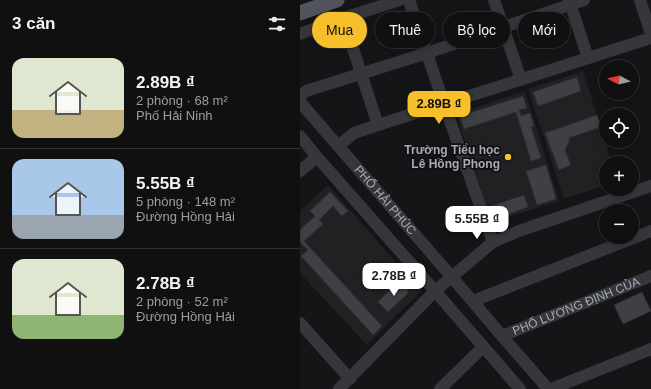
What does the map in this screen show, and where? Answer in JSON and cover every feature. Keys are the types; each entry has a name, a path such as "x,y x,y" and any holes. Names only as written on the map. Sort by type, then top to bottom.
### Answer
{"main road":[{"path":"300,13 337,0"}],"street":[{"path":"362,12 400,0"},
{"path":"409,0 493,242"},
{"path":"494,0 498,12"},
{"path":"510,25 569,2 584,0"},
{"path":"640,0 651,34"},
{"path":"569,2 588,58"},
{"path":"300,34 312,30"},
{"path":"338,146 354,133 651,38"},
{"path":"510,46 521,80"},
{"path":"353,48 378,125"},
{"path":"300,96 306,92 443,48"},
{"name":"PHỐ HẢI PHÚC","path":"300,102 549,389"},
{"name":"PHỐ HẢI PHÚC","path":"300,136 316,157 520,389"},
{"path":"300,171 316,157"},
{"path":"339,389 435,291 493,242 519,231 651,186"},
{"path":"473,301 651,231"},
{"name":"PHỐ LƯƠNG ĐỊNH CỦA","path":"502,336 651,276"},
{"path":"300,324 350,379"},
{"path":"440,389 483,347"},
{"path":"549,389 651,349"}],"shaded area":[{"path":"583,71 599,122 599,148 607,148 610,156 599,156 599,187 564,199 528,89"},
{"name":"Trường Tiểu học Lê Hồng Phong","path":"525,91 559,201 492,222 456,114"},
{"path":"328,185 421,291 367,345 300,273 300,211"}],"building":[{"path":"577,77 581,91 538,106 533,92"},
{"path":"523,96 527,108 519,110 521,116 530,113 534,126 531,127 541,158 531,161 516,112 464,129 460,116"},
{"path":"597,115 599,121 599,128 569,138 569,142 565,150 571,165 559,170 545,133"},
{"path":"546,165 556,199 537,205 526,171"},
{"path":"330,192 348,211 342,216 333,206 319,220 323,224 304,241 382,326 373,335 301,256 308,250 300,243 300,230 315,216 310,211"},
{"path":"524,195 528,207 496,219 491,206"},
{"path":"399,281 409,292 388,312 378,302"},
{"path":"642,292 651,311 623,324 614,305"}],"place":[{"name":"Trường Tiểu học Lê Hồng Phong","path":"508,157"}]}
